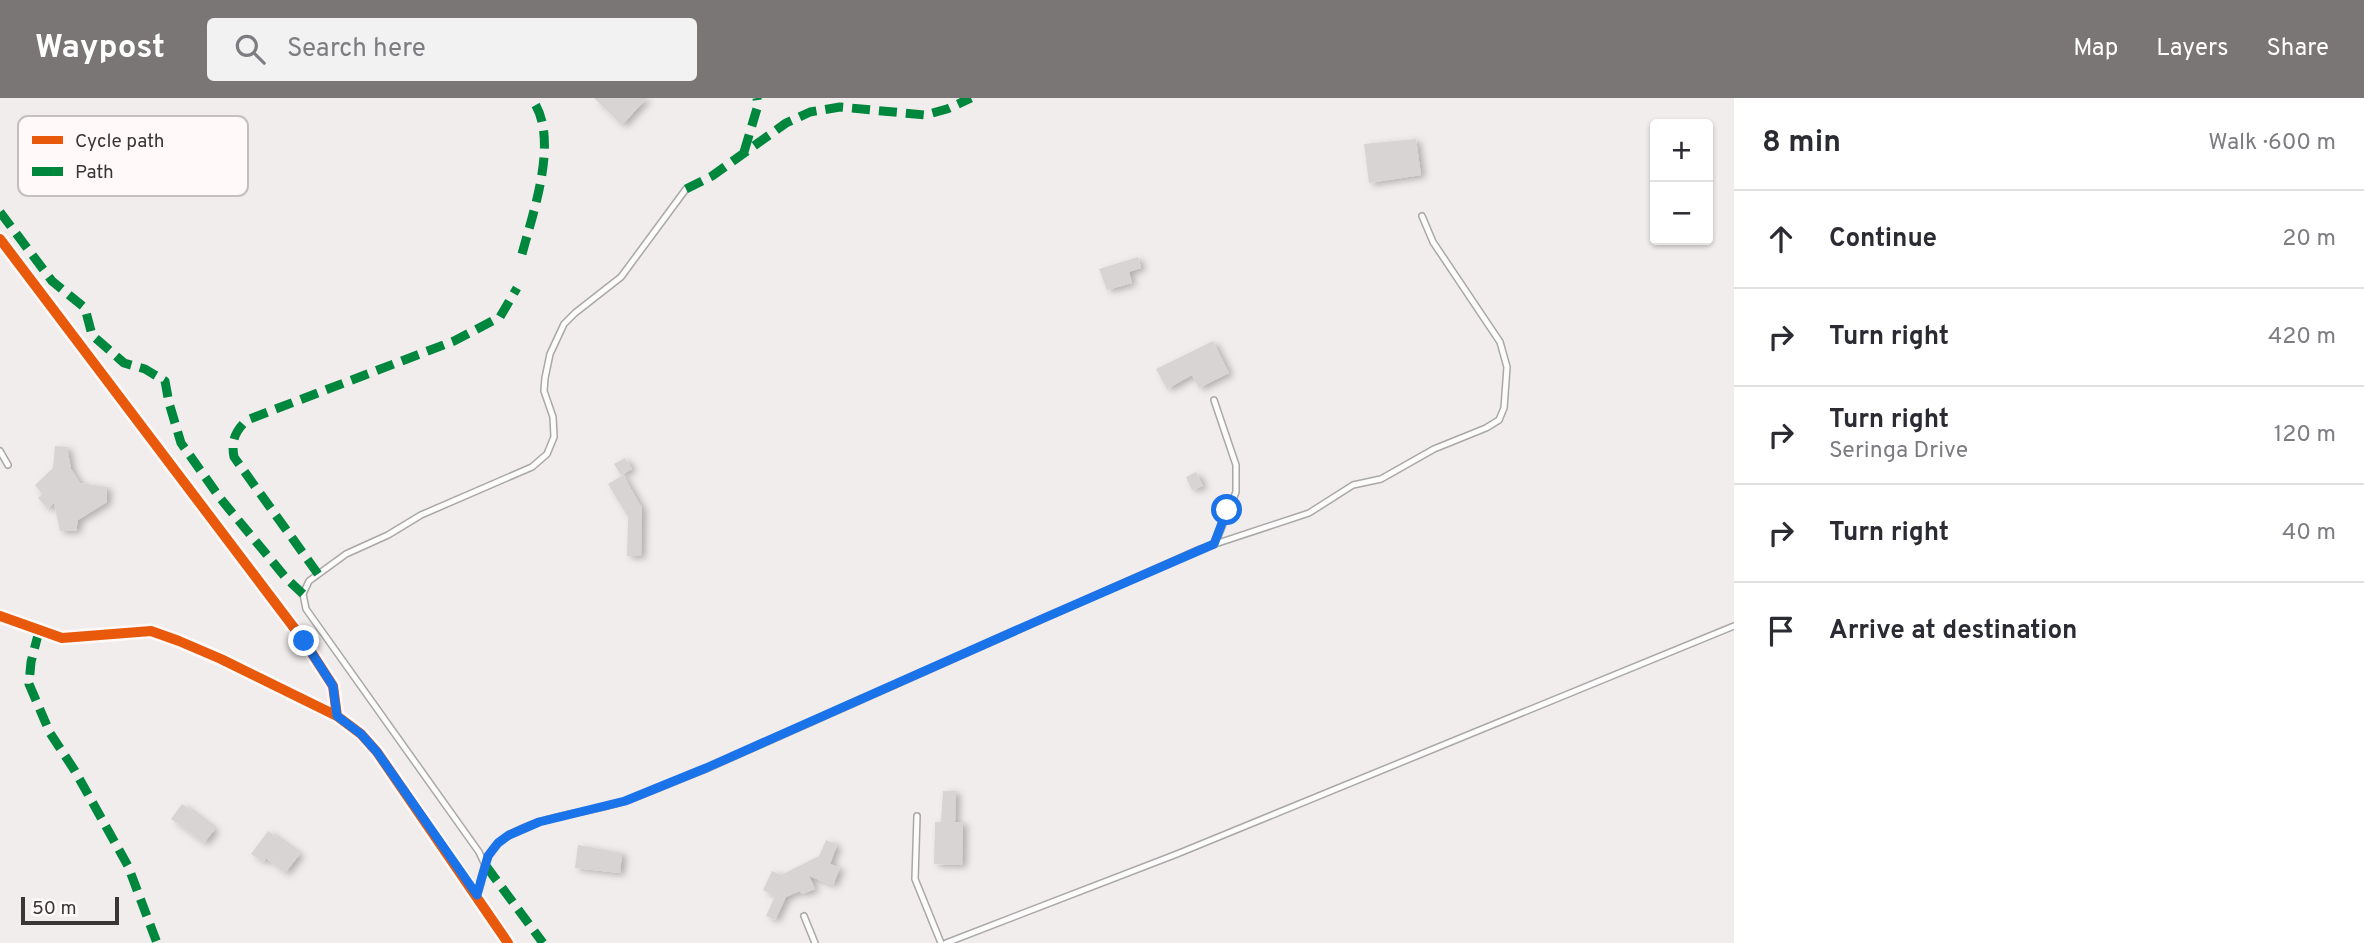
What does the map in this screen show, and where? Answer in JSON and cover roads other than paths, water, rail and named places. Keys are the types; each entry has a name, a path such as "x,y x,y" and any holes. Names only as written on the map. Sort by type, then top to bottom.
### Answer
{"street":[{"path":"0,239 304,641 333,686 337,716"},
{"path":"0,616 62,638 151,631 221,659 337,716 361,734 377,752 508,943"}],"lane":[{"path":"486,866 479,852 306,609 303,594 309,581 346,554 388,535 421,515 533,467 542,459 552,446 554,437 553,417 544,391 546,368 555,340 564,324 575,313 621,277 686,189"},
{"path":"477,895 488,856 498,843 539,822 625,801 706,768 1214,544 1309,513 1353,485 1381,479 1434,449 1499,420 1504,408 1507,367 1500,342 1433,242 1422,216"},
{"path":"1213,400 1236,465 1236,492 1214,544"},
{"path":"0,451 8,465"},
{"path":"946,943 1177,854 1734,626"},
{"path":"917,816 915,879 941,943"},
{"path":"803,916 815,943"}]}
